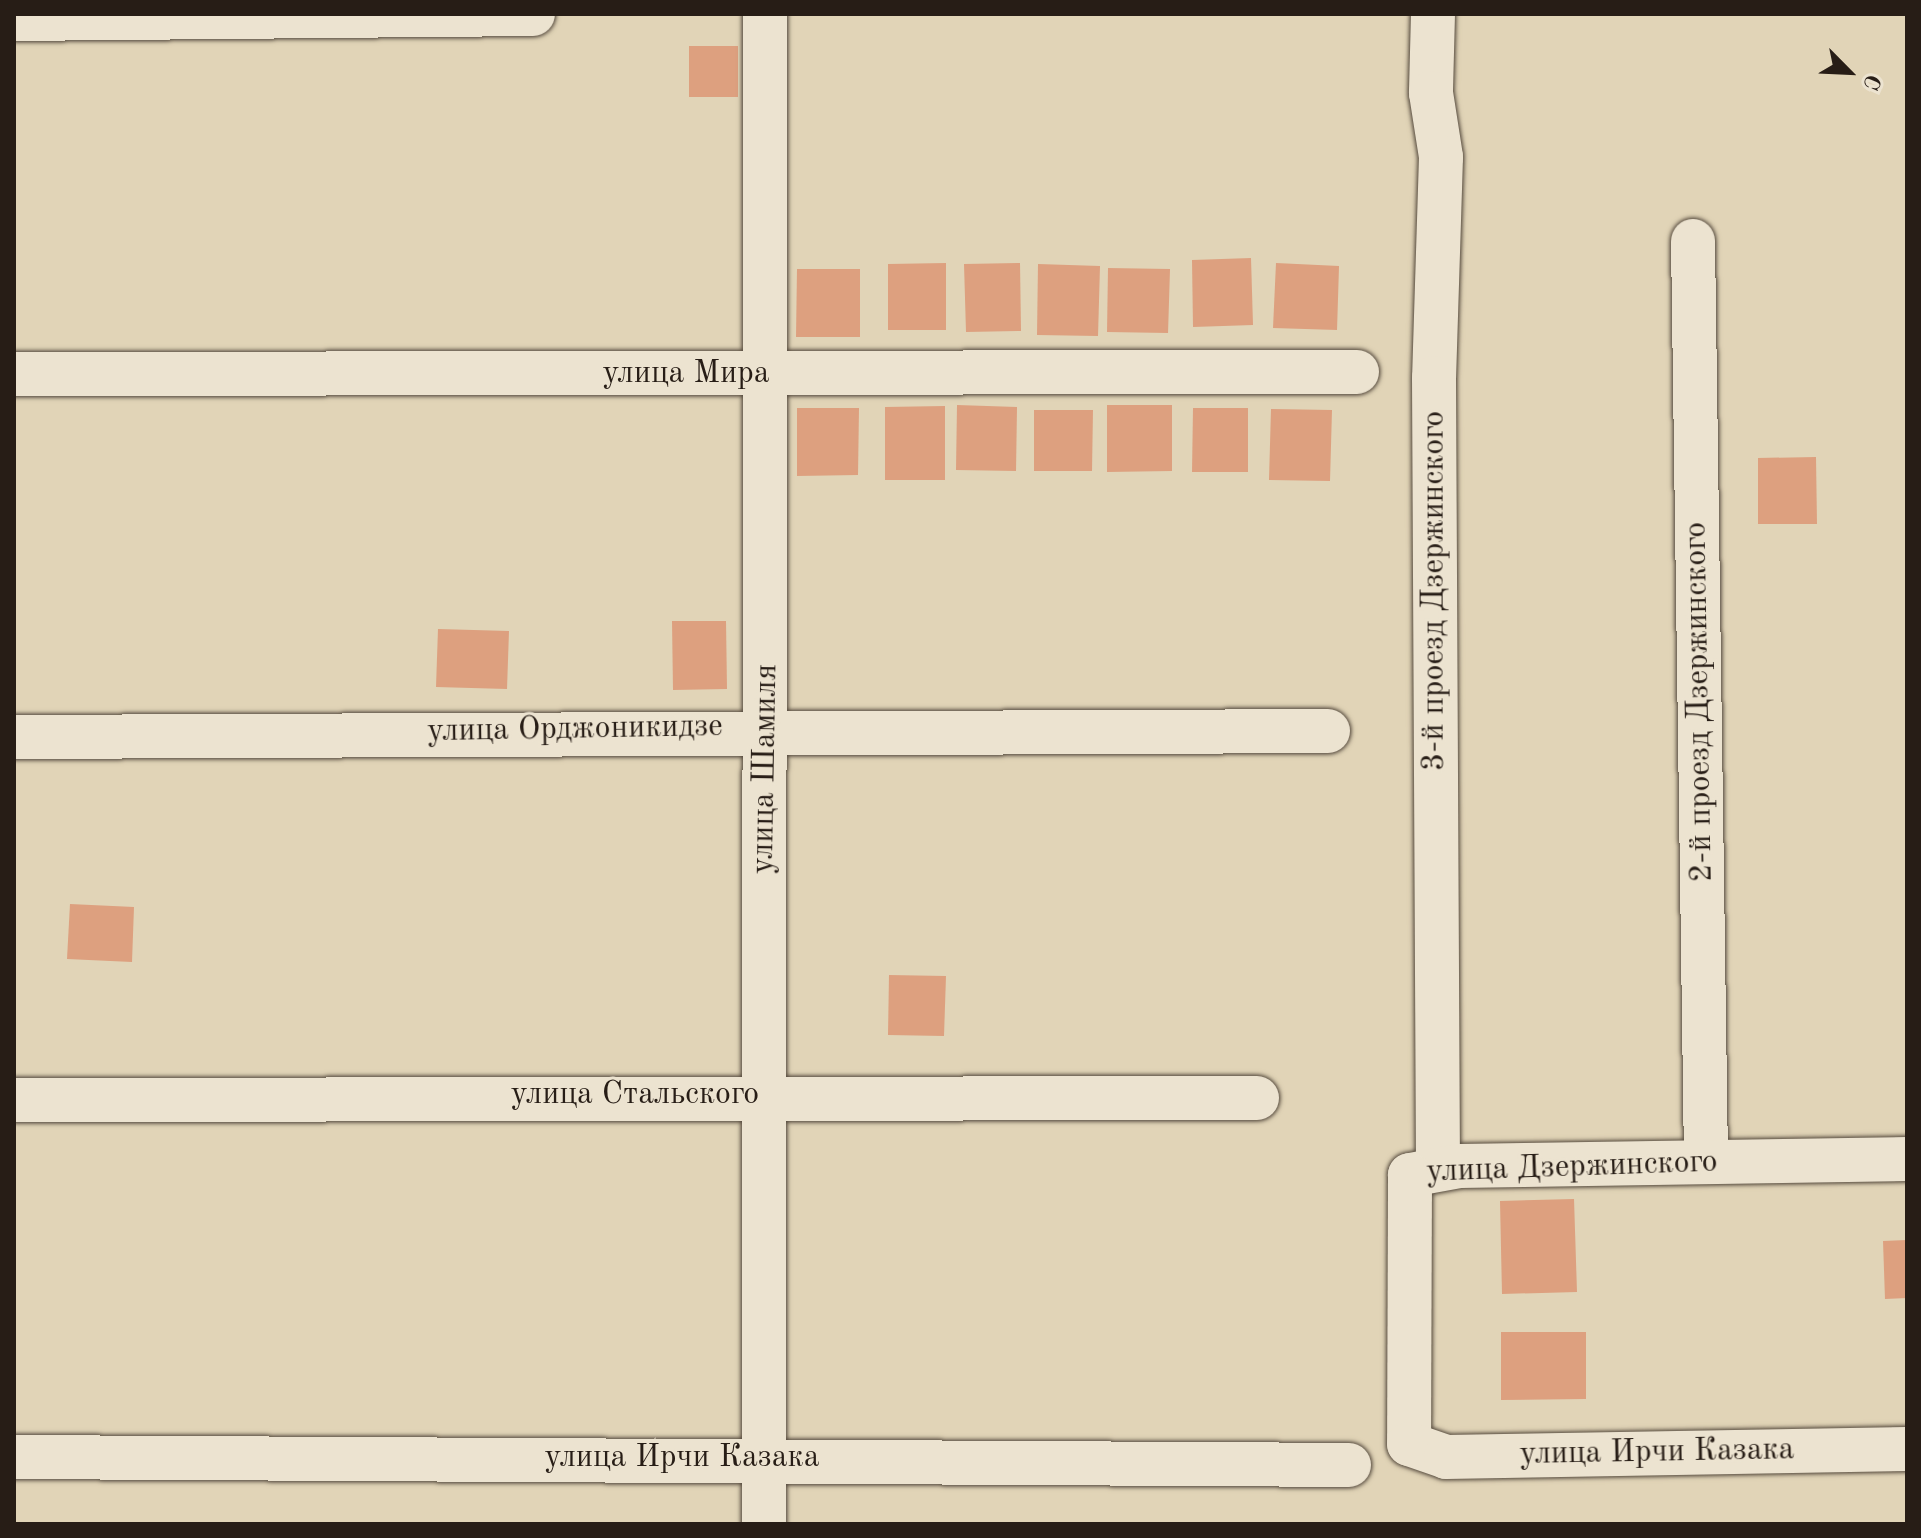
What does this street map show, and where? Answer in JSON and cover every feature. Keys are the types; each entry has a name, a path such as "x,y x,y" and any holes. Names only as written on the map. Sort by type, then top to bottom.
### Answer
{"street":[{"path":"14,19 533,14"},
{"name":"улица Шамиля","path":"764,1524 763,1094 769,374 765,14"},
{"name":"3-й проезд Дзержинского","path":"1433,14 1431,93 1441,157 1434,378 1438,1168"},
{"name":"2-й проезд Дзержинского","path":"1693,241 1706,1162"},
{"name":"улица Мира","path":"14,374 1357,372"},
{"name":"улица Орджоникидзе","path":"14,737 766,728 1328,731"},
{"name":"улица Стальского","path":"14,1100 763,1094 1257,1098"},
{"name":"улица Дзержинского","path":"1409,1444 1410,1175 1438,1168 1907,1159"},
{"name":"улица Ирчи Казака","path":"1409,1444 1446,1457 1907,1449"},
{"name":"улица Ирчи Казака","path":"14,1457 765,1457 1349,1465"}],"building":[{"path":"689,46 738,46 738,97 689,97"},
{"path":"1251,258 1253,325 1193,327 1192,260"},
{"path":"946,263 946,330 888,330 888,264"},
{"path":"1020,263 1021,331 966,332 964,264"},
{"path":"1276,263 1339,266 1337,330 1273,328"},
{"path":"1038,264 1100,266 1098,336 1037,335"},
{"path":"1108,268 1170,269 1168,333 1107,332"},
{"path":"797,269 860,269 860,337 796,337"},
{"path":"957,405 1017,407 1016,471 956,470"},
{"path":"1107,405 1172,405 1172,471 1107,472"},
{"path":"945,406 945,480 885,480 885,407"},
{"path":"797,408 859,408 858,475 797,476"},
{"path":"1193,408 1248,408 1248,472 1192,472"},
{"path":"1271,409 1332,410 1330,481 1269,480"},
{"path":"1034,410 1093,410 1092,471 1034,471"},
{"path":"1816,457 1817,524 1758,524 1758,458"},
{"path":"672,621 726,621 727,689 673,690"},
{"path":"438,629 509,631 507,689 436,687"},
{"path":"70,904 134,907 132,962 67,959"},
{"path":"889,975 946,976 944,1036 888,1035"},
{"path":"1574,1199 1577,1292 1502,1294 1500,1201"},
{"path":"1907,1240 1907,1298 1885,1299 1883,1241"},
{"path":"1501,1332 1586,1332 1586,1399 1501,1400"}]}
